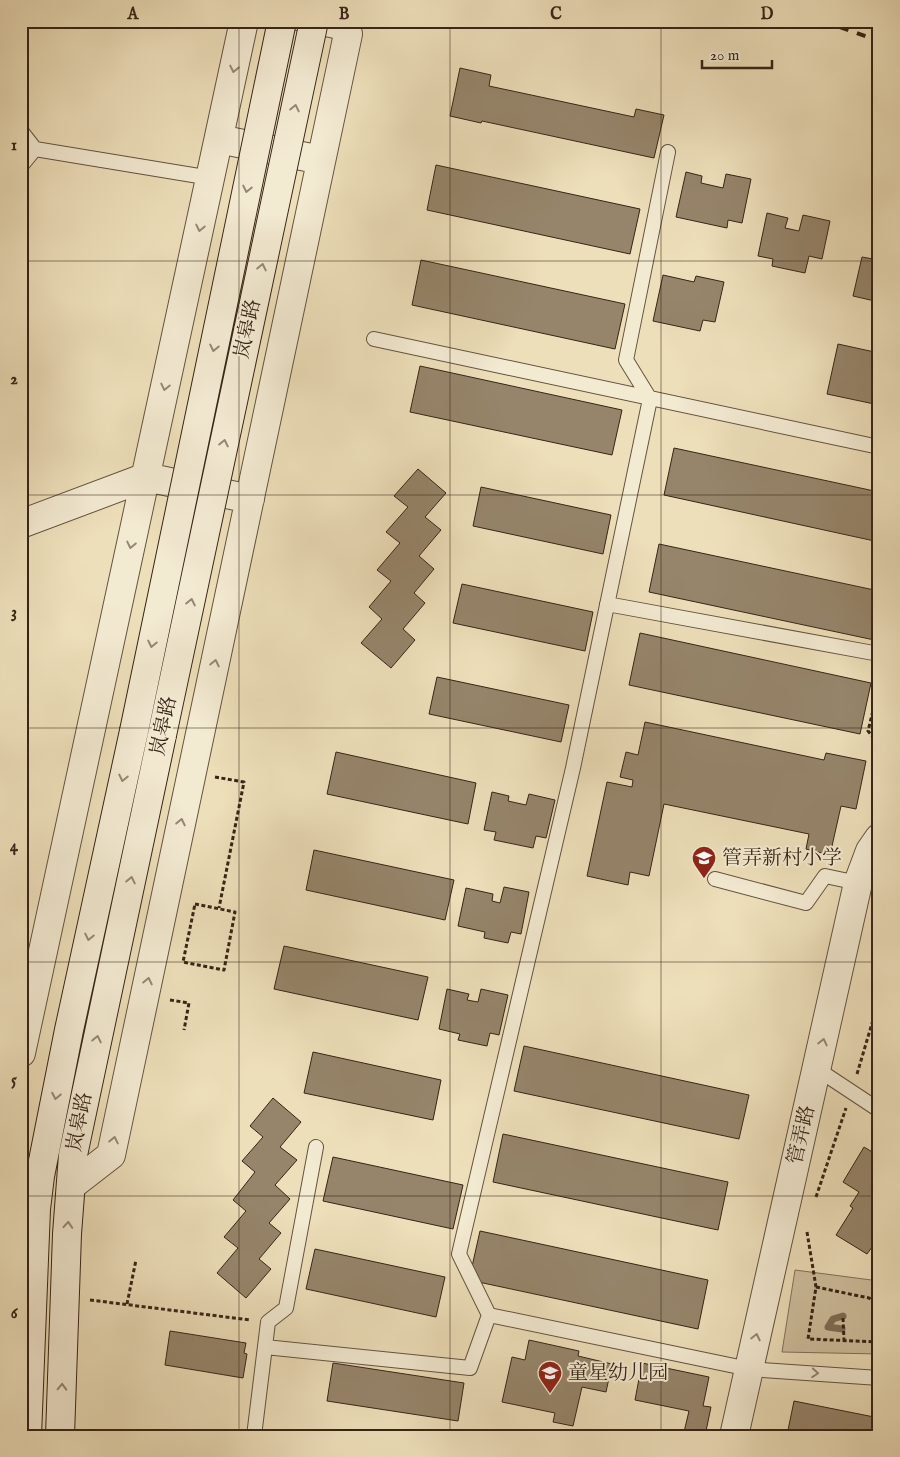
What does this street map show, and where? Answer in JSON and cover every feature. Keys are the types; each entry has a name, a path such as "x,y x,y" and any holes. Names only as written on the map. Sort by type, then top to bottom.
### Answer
{"street":[{"path":"21,1053 244,21"},
{"name":"岚皋路","path":"27,1436 30,1198 69,1030 134,731 282,21"},
{"name":"岚皋路","path":"60,1436 73,1156 314,21"},
{"path":"30,1198 71,1186 111,1155 348,34"},
{"path":"219,139 321,160"},
{"path":"21,524 146,477 250,499"},
{"name":"管弄路","path":"734,1436 858,883 870,851 879,838"},
{"path":"30,1198 73,1156"}],"lane":[{"path":"288,21 348,34"},
{"path":"21,131 35,149 210,178"},
{"path":"21,166 35,149"},
{"path":"265,1347 470,1368 489,1315 459,1254 573,768 650,399 626,360 668,152"},
{"path":"374,338 879,448"},
{"path":"607,604 879,654"},
{"path":"715,879 806,903 825,876 858,883"},
{"path":"817,1069 879,1110"},
{"path":"254,1436 268,1322 286,1308 316,1147"},
{"path":"489,1315 749,1369 879,1378"}],"path":[{"path":"879,686 868,732 879,744"},
{"path":"192,772 244,782 219,908"},
{"path":"195,904 219,908 235,912 224,970 183,962 195,904"},
{"path":"815,1199 851,1092 873,1020 879,992"},
{"path":"145,996 189,1003 184,1030"},
{"path":"873,1020 879,1028"},
{"path":"806,1226 816,1286 808,1339 879,1342"},
{"path":"126,1304 136,1260"},
{"path":"816,1286 869,1298 879,1305"},
{"path":"65,1297 268,1322"},
{"path":"843,1318 844,1340"}],"shaded area":[{"path":"795,1270 879,1281 879,1354 782,1352"}],"building":[{"path":"460,68 491,75 489,86 634,117 636,109 664,115 654,158 482,121 481,123 450,116"},
{"path":"436,165 640,209 630,254 427,210"},
{"path":"686,172 702,176 701,183 723,188 726,174 751,179 742,223 728,220 727,228 676,217"},
{"path":"767,213 788,218 785,228 799,231 803,215 830,221 822,259 809,256 805,273 772,266 773,259 758,256"},
{"path":"862,257 879,260 879,302 853,296"},
{"path":"421,260 625,304 615,349 412,305"},
{"path":"663,275 694,282 696,276 724,282 715,322 703,320 700,331 653,321"},
{"path":"838,344 879,353 879,405 827,394"},
{"path":"420,366 622,410 612,455 410,412"},
{"path":"674,448 879,492 879,542 664,495"},
{"path":"418,469 446,493 425,517 441,530 419,556 434,569 414,593 425,603 403,629 415,640 391,668 361,643 382,619 369,607 391,581 377,570 400,543 386,532 408,507 394,496"},
{"path":"481,487 611,515 603,554 473,526"},
{"path":"659,544 879,591 879,641 649,592"},
{"path":"462,584 593,612 585,651 453,623"},
{"path":"640,633 871,683 860,734 629,685"},
{"path":"437,677 569,705 561,742 429,714"},
{"path":"879,694 879,722 873,721"},
{"path":"645,722 824,760 826,753 866,761 856,809 841,806 830,855 806,849 809,834 664,804 649,876 630,872 628,885 587,876 607,782 632,787 633,780 620,777 626,752 638,755"},
{"path":"336,752 476,783 468,824 327,794"},
{"path":"492,792 509,796 508,801 526,805 529,794 555,800 546,838 536,836 533,848 494,840 496,832 484,830"},
{"path":"314,850 454,880 445,920 306,890"},
{"path":"504,887 529,892 521,934 511,932 508,943 484,938 485,932 458,926 466,888 493,894 492,901 500,903"},
{"path":"284,946 428,977 418,1020 274,989"},
{"path":"447,989 469,994 467,1000 478,1002 481,989 508,995 499,1035 490,1033 487,1046 458,1040 460,1034 439,1029"},
{"path":"524,1046 749,1095 739,1139 514,1091"},
{"path":"313,1052 441,1080 433,1120 304,1093"},
{"path":"273,1098 301,1122 280,1147 297,1160 275,1185 290,1199 269,1223 281,1233 259,1259 271,1269 246,1298 217,1273 238,1248 224,1237 246,1211 233,1200 255,1172 242,1161 263,1137 250,1126"},
{"path":"503,1134 728,1182 718,1230 493,1182"},
{"path":"864,1147 879,1156 879,1252 872,1247 867,1254 836,1235 853,1208 850,1206 859,1192 843,1182"},
{"path":"333,1157 463,1185 453,1229 323,1201"},
{"path":"480,1231 708,1280 698,1329 469,1280"},
{"path":"315,1249 445,1277 436,1317 306,1289"},
{"path":"170,1331 246,1343 244,1353 247,1354 243,1378 165,1365"},
{"path":"529,1340 579,1351 578,1356 612,1364 606,1392 582,1387 573,1426 553,1422 555,1413 502,1402 512,1357 525,1360"},
{"path":"333,1363 464,1383 458,1421 327,1401"},
{"path":"642,1363 709,1377 703,1406 711,1407 705,1436 684,1432 689,1411 635,1400"},
{"path":"794,1401 879,1418 879,1436 787,1435"},
{"path":"621,1431 646,1436 620,1436"}],"waterway":[{"path":"842,1329 828,1327 833,1319 843,1316"}],"railway":[{"path":"823,21 879,41"},
{"path":"859,21 879,28"}],"place":[{"name":"管弄新村小学","path":"704,879"},
{"name":"童星幼儿园","path":"550,1394"}]}
